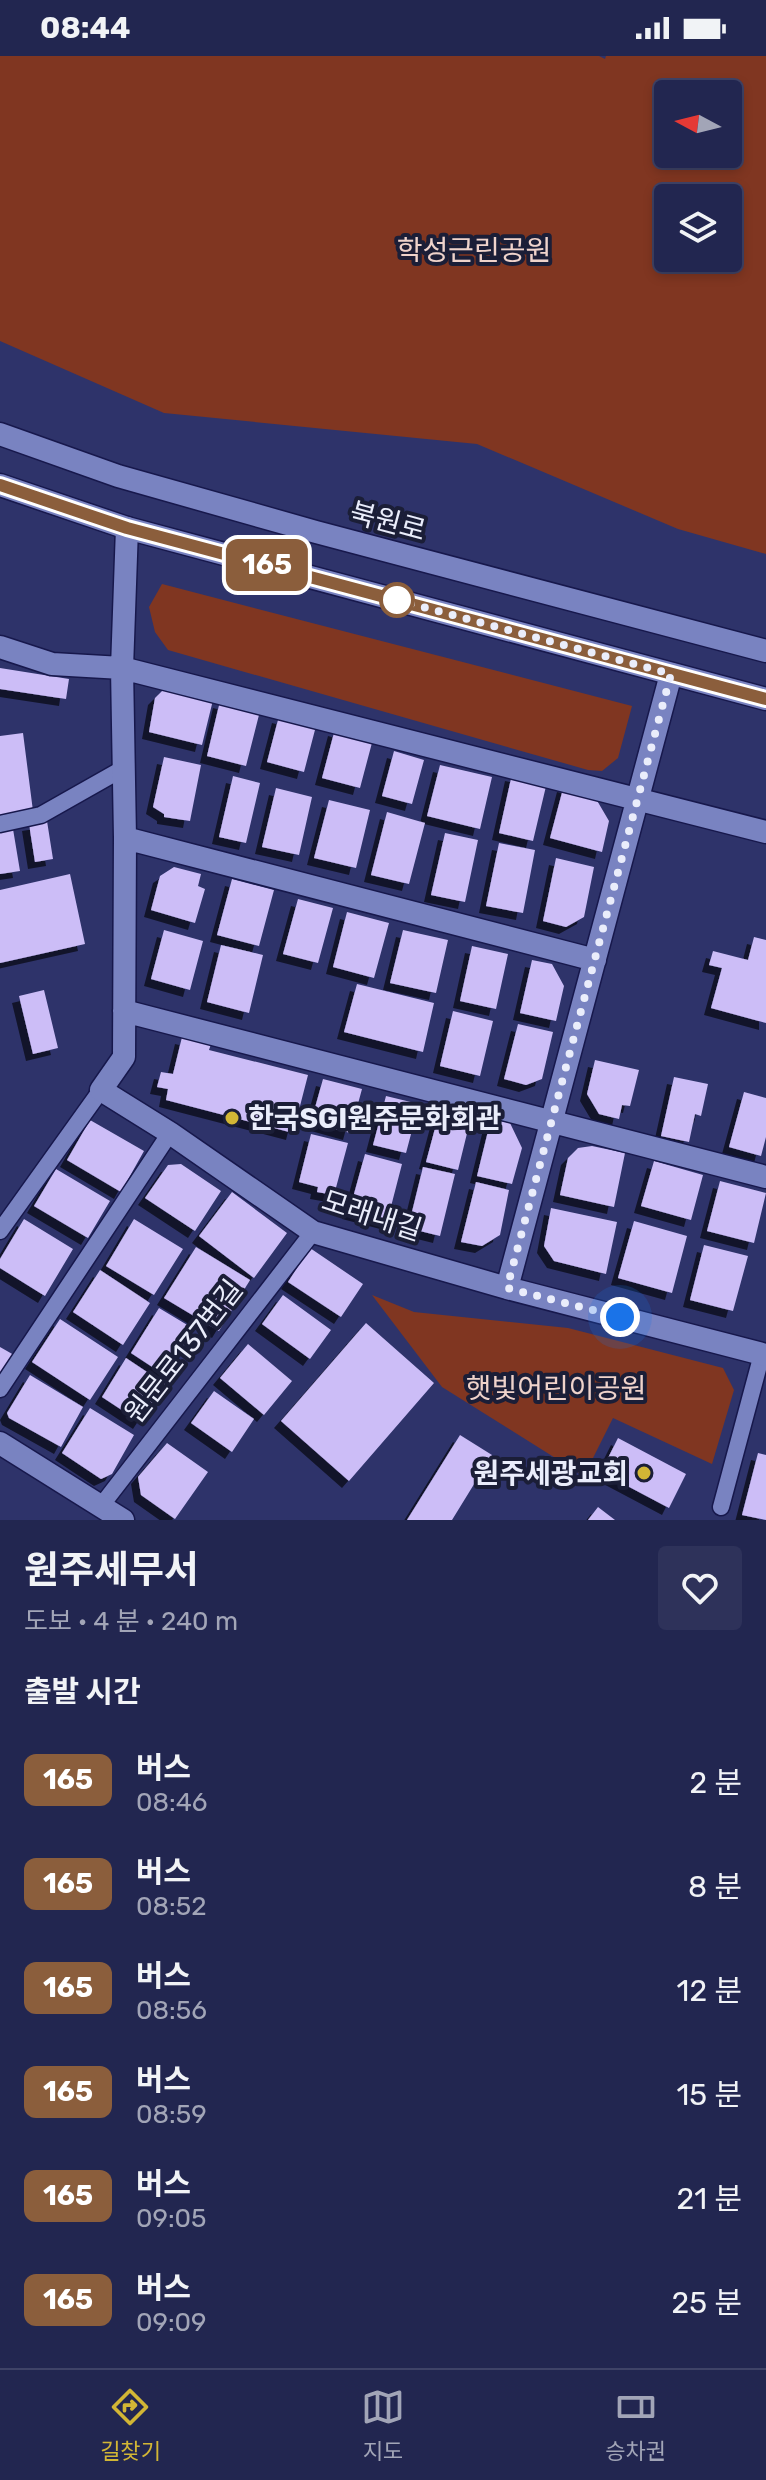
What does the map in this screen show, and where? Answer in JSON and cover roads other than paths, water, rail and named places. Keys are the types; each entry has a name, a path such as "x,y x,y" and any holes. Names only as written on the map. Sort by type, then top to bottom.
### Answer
{"street":[{"name":"북원로","path":"0,434 118,476 285,524 766,651"},
{"path":"0,485 127,528 766,699"},
{"path":"101,1090 124,1057 122,668 127,528"},
{"path":"0,647 52,664 122,668 766,832"},
{"path":"507,1288 671,674"},
{"path":"125,838 595,960"},
{"path":"124,1011 766,1177"},
{"name":"모래내길","path":"101,1090 170,1133 313,1232 507,1288 764,1354"},
{"path":"0,1443 123,1520"}],"lane":[{"path":"0,824 41,815 124,768"},
{"path":"0,1231 101,1090"},
{"path":"0,1389 170,1133"},
{"name":"원문로137번길","path":"101,1506 313,1232"},
{"path":"721,1507 764,1354"}],"place":[{"name":"한국SGI원주문화회관","path":"232,1118"},
{"name":"원주세광교회","path":"644,1473"}],"park label":[{"name":"학성근린공원","path":"474,250"},
{"name":"햇빛어린이공원","path":"556,1388"}]}
